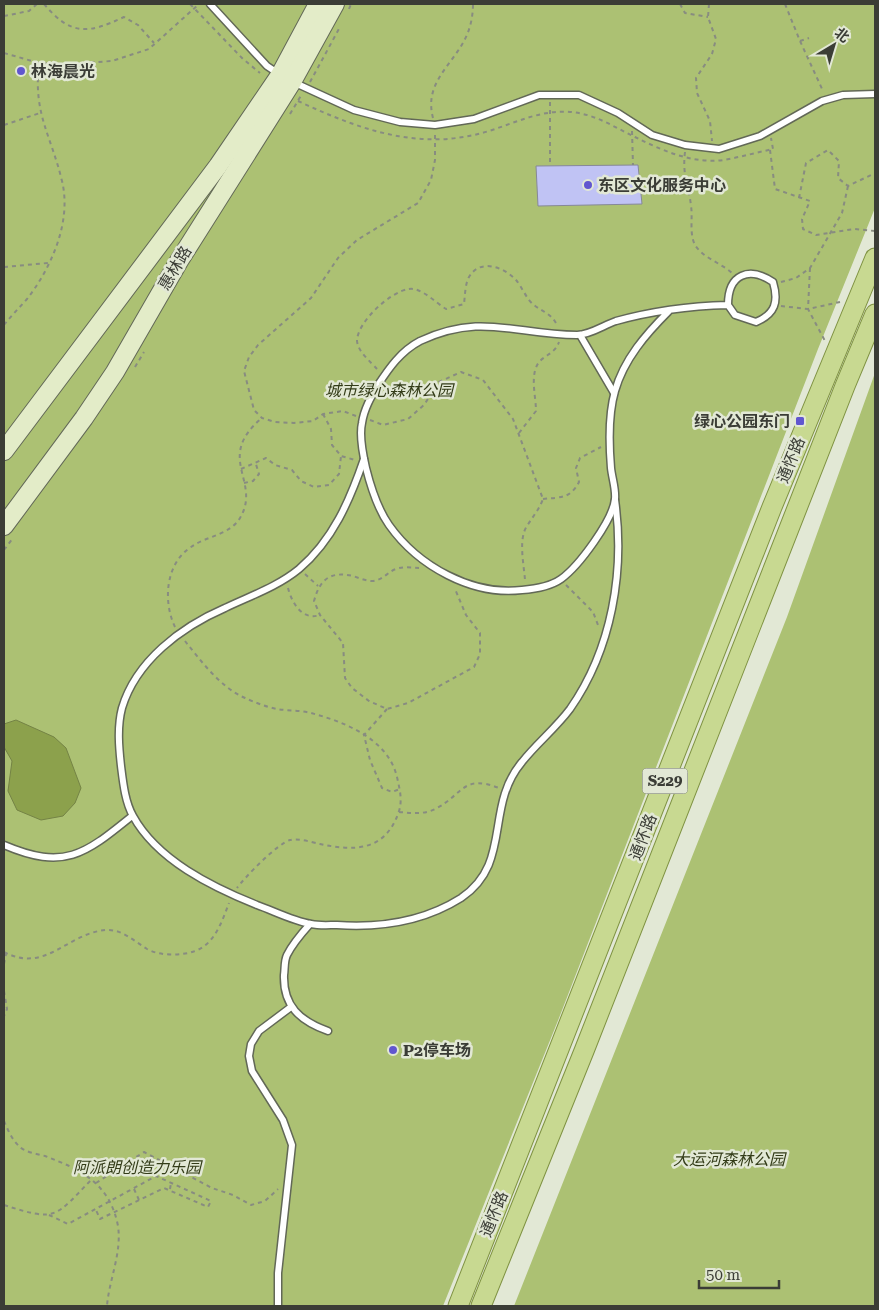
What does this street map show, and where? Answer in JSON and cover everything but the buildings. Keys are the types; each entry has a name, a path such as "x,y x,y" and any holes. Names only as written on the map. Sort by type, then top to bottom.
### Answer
{"main road":[{"name":"惠林路","path":"4,451 286,78 318,4"},
{"name":"惠林路","path":"4,526 84,418 115,372 286,78 334,4"},
{"name":"通怀路","path":"458,1306 772,507 875,258"},
{"name":"通怀路","path":"481,1306 584,1051 805,485 875,314"}],"lane":[{"path":"210,4 267,66 286,78 354,110 400,122 435,125 474,120 539,95 579,95 652,135 685,145 719,149 770,131 828,100 843,95 875,94"},
{"path":"748,273 761,274 773,282 777,294 776,305 772,312 756,322 735,315 728,305 730,287 737,278 748,273"},
{"path":"615,500 601,530 584,558 560,580 527,590 505,592 479,587 450,576 427,563 410,549 389,525 372,493 364,459 361,426 368,401 394,362 417,343 450,329 490,325 580,335 614,322 658,311 728,305"},
{"path":"364,459 342,516 321,545 300,568 285,578 194,623 179,634 134,679 121,711 118,745 124,786 132,816 156,845 178,864 232,895 310,924 366,928 414,920 461,897 478,884 494,856 498,817 505,791 523,760 551,733 572,706 589,676 602,644 612,608 619,570 619,529 609,447 614,393 622,371 642,338 669,311"},
{"path":"580,335 614,393"},
{"path":"4,845 24,854 50,859 65,856 84,851 132,816"},
{"path":"310,924 296,939 286,957 285,992 291,1007 308,1024 328,1031"},
{"path":"278,1306 278,1274 292,1145 283,1120 252,1071 249,1056 251,1044 259,1032 291,1007"}],"path":[{"path":"4,16 29,11 36,4"},
{"path":"44,4 63,23 80,29 97,29 124,17 138,25 155,44"},
{"path":"190,4 243,60 262,74 259,80"},
{"path":"4,53 39,62 68,64 112,61 149,49 199,4"},
{"path":"474,4 473,17 464,42 446,64 434,87 431,109 435,125 435,160 431,180 418,203 357,240 338,258 310,298 258,345 249,357 244,371 254,410 262,418 275,422 294,423 313,421 324,414 343,411 383,425 408,419 424,405 440,382 461,372 483,380 513,419 543,499 537,514 525,527 523,541 527,590"},
{"path":"680,4 685,13 708,17"},
{"path":"709,4 708,17 716,39 712,54 696,78 697,93 710,122 712,148"},
{"path":"786,4 800,42 828,100"},
{"path":"800,42 808,38"},
{"path":"4,325 27,298 59,241 63,209 62,183 40,113 36,87 39,62"},
{"path":"550,166 551,95"},
{"path":"298,101 365,129 401,137 435,140 470,136 531,115 550,112 583,114 661,150 684,157 729,160 770,150"},
{"path":"4,125 40,113"},
{"path":"631,122 633,165"},
{"path":"770,131 773,149 770,150 775,189 810,201 802,220 804,229 816,235 854,229 875,231"},
{"path":"685,145 684,180 691,206 691,227 695,244 737,278"},
{"path":"799,198 806,162 828,150 839,161 838,178 848,186"},
{"path":"848,186 871,175 875,175"},
{"path":"836,354 823,339 808,309 810,268 828,234 842,213 848,186"},
{"path":"4,267 48,263"},
{"path":"773,282 796,278 810,268"},
{"path":"776,305 797,310 841,302"},
{"path":"324,414 331,429 332,445 341,456 353,460 364,459"},
{"path":"4,964 5,953 17,958 34,960 54,953 91,932 109,930 132,937 148,950 170,955 196,951 212,940 222,922 232,895 246,875 278,846 290,840 342,848 360,848 379,842 393,827 399,812 402,796 396,772 384,751 346,724 309,712 276,709 243,697 218,679 179,634 169,614 166,595 171,575 180,558 190,548 236,524 244,511 246,499 240,470 241,444 249,428 262,418"},
{"path":"543,499 562,497 573,493 579,482 576,468 580,458 601,447 609,447"},
{"path":"240,470 255,461 266,458 275,465 292,470 301,481 314,487 329,485 339,474 341,456"},
{"path":"244,484 253,481 259,474 255,461"},
{"path":"387,709 369,701 352,688 345,678 344,643 320,615 314,601 318,586 323,580 336,574 371,581 385,578 395,569 408,567 419,569 427,563"},
{"path":"300,568 318,586"},
{"path":"364,735 387,709 408,703 444,681 474,667 480,654 480,632 466,615 450,576"},
{"path":"285,578 292,602 305,615 313,617 320,615"},
{"path":"560,580 593,612 600,630 602,644"},
{"path":"364,735 370,760 382,788 392,792 400,789"},
{"path":"399,812 422,814 438,808 457,791 474,783 487,784 505,791"},
{"path":"4,991 6,1009 4,1016"},
{"path":"4,1121 10,1136 20,1148 84,1173 109,1198 118,1227 114,1277 108,1293 108,1306"},
{"path":"96,1183 144,1152 212,1188 233,1195 251,1205 265,1201 276,1189 288,1188"},
{"path":"49,1215 68,1224 156,1176 211,1201 208,1207 164,1188 100,1219 96,1210"},
{"path":"4,1205 38,1216 49,1215 61,1209 92,1179"},
{"path":"170,1189 171,1183"},
{"path":"134,1189 139,1200"}],"green space":[{"name":"城市绿心森林公园","path":"4,4 875,4 875,208 818,349 559,1018 443,1306 4,1306"},
{"name":"大运河森林公园","path":"875,373 875,1306 514,1306 787,617"}],"shaded area":[{"path":"16,720 54,737 66,748 81,788 75,803 63,816 41,820 17,810 8,791 12,761 4,747 4,724"}],"place":[{"name":"林海晨光","path":"21,71"},
{"name":"东区文化服务中心","path":"588,185"},
{"name":"绿心公园东门","path":"800,421"},
{"name":"P2停车场","path":"393,1050"}],"park label":[{"name":"阿派朗创造力乐园","path":"137,1167"}]}
